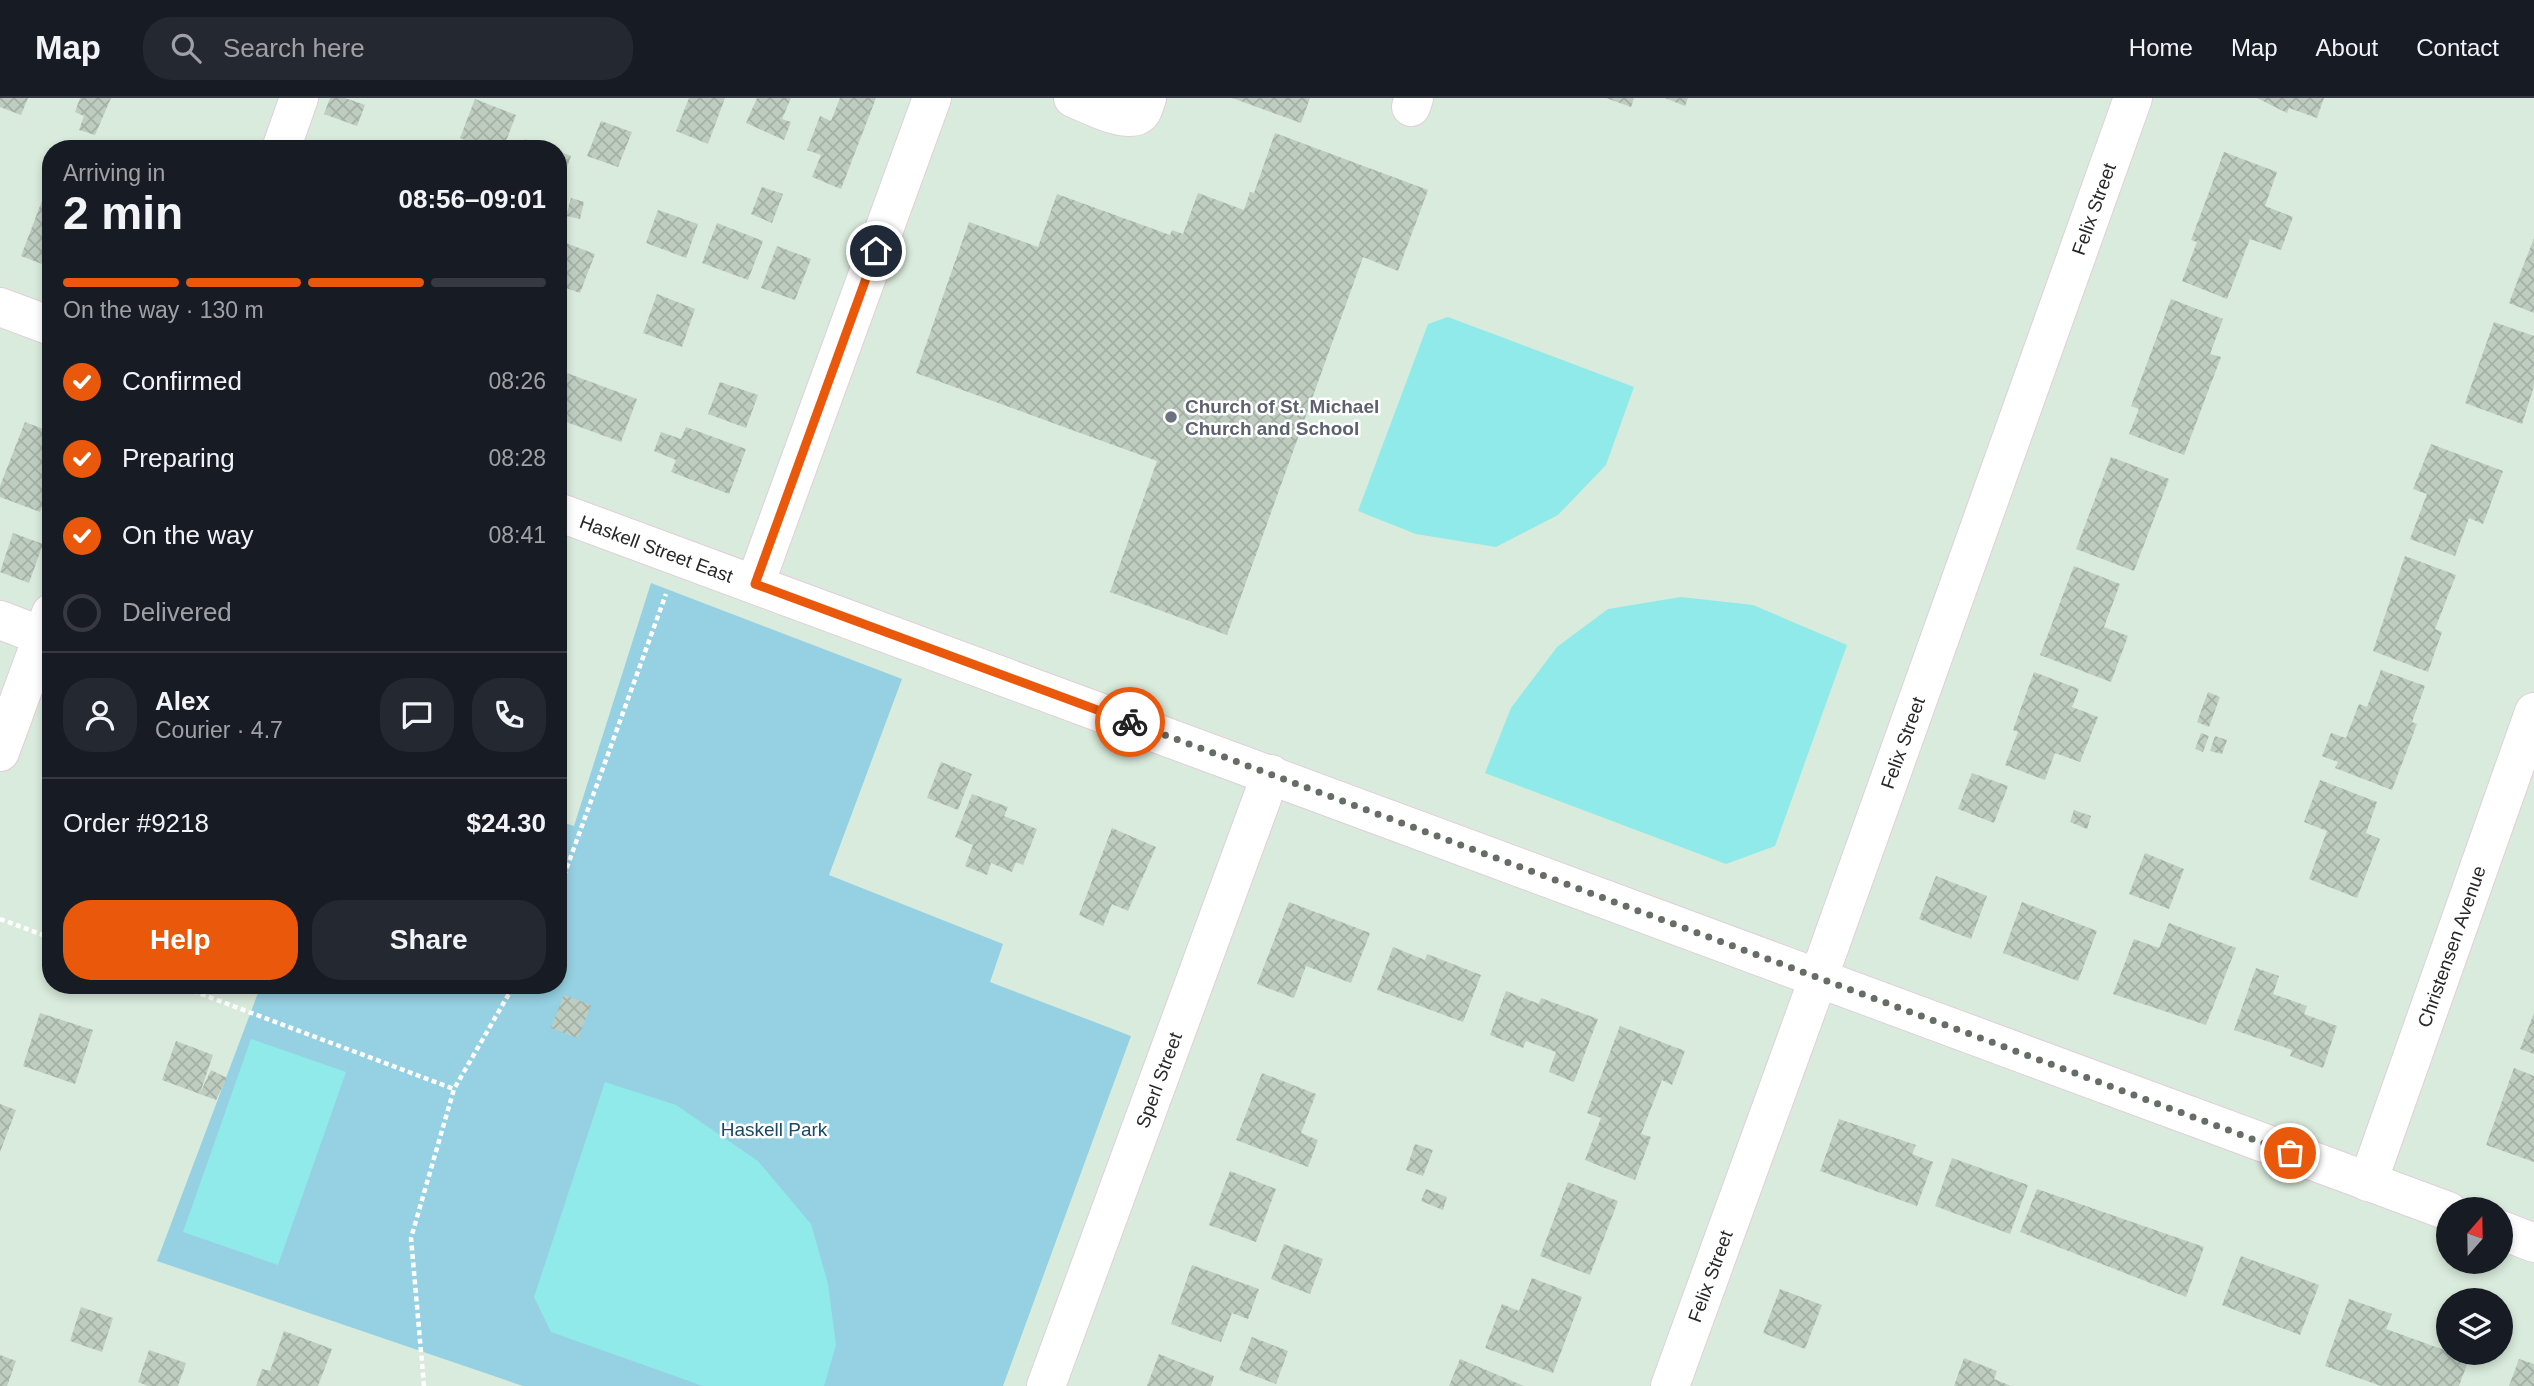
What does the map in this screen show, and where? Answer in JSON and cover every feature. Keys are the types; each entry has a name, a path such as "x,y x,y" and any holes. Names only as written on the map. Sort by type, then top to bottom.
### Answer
{"street":[{"path":"755,584 932,98"},
{"path":"1073,98 1125,118 1134,118 1142,112 1147,98"},
{"name":"Felix Street","path":"1670,1386 2133,98"},
{"path":"282,140 287,102"},
{"path":"0,307 42,323"},
{"name":"Haskell Street East","path":"567,515 2436,1207"},
{"path":"0,620 42,624"},
{"path":"0,752 42,635"},
{"name":"Christensen Avenue","path":"2368,1182 2534,712"},
{"name":"Sperl Street","path":"1046,1386 1271,774"},
{"path":"2513,1235 2534,1243"}],"path":[{"path":"567,867 680,557"},
{"path":"0,919 42,935"},
{"path":"201,994 454,1089"},
{"path":"424,1386 411,1238 454,1089 509,994"}],"green space":[{"name":"Haskell Park","path":"651,583 902,679 829,875 1003,944 990,982 1131,1036 1003,1386 523,1386 157,1261 258,994 567,994 567,824 574,826"}],"shaded area":[{"path":"1448,317 1634,387 1606,465 1558,515 1496,547 1416,534 1358,511 1428,324"},
{"path":"1681,597 1753,605 1847,645 1775,846 1726,864 1485,773 1511,708 1557,647 1608,609"},
{"path":"251,1039 346,1072 278,1265 183,1232"},
{"path":"605,1082 676,1105 758,1161 811,1224 828,1284 836,1345 824,1386 703,1386 551,1332 534,1297"}],"building":[{"path":"0,98 28,98 21,115 0,107"},
{"path":"80,98 111,98 95,135 79,130 84,116 75,112"},
{"path":"330,98 345,98 365,105 357,126 324,114"},
{"path":"689,98 725,98 708,144 676,131"},
{"path":"757,98 791,98 782,119 791,122 784,140 746,123"},
{"path":"840,98 876,98 841,189 812,177 821,155 807,150 820,116 831,121"},
{"path":"1232,98 1310,98 1301,123"},
{"path":"1606,98 1634,98 1631,107"},
{"path":"1665,98 1688,98 1685,106"},
{"path":"2257,98 2324,98 2317,118 2289,108 2287,113"},
{"path":"475,99 516,115 506,140 460,138"},
{"path":"601,121 632,132 618,167 587,156"},
{"name":"Church of St. Michael Church and School","path":"1275,133 1428,190 1398,271 1363,257 1227,635 1110,592 1157,461 916,373 969,222 1038,247 1057,194 1170,235 1172,230 1183,234 1198,193 1244,210 1250,192 1254,193"},
{"path":"2224,152 2277,172 2265,206 2293,217 2281,250 2250,239 2227,299 2182,281 2197,242 2191,240"},
{"path":"762,187 783,194 772,223 751,214"},
{"path":"571,198 584,202 580,219 567,216"},
{"path":"42,201 42,264 21,256"},
{"path":"658,210 698,224 686,258 646,243"},
{"path":"717,223 763,241 748,280 702,263"},
{"path":"2534,238 2534,313 2509,303"},
{"path":"567,243 595,254 580,293 567,288"},
{"path":"777,246 811,259 795,300 761,288"},
{"path":"657,294 695,309 682,347 643,333"},
{"path":"2171,299 2223,319 2210,354 2221,357 2184,455 2129,434 2139,409 2131,406"},
{"path":"2494,322 2534,336 2534,386 2522,424 2465,403"},
{"path":"567,373 637,399 621,442 567,422"},
{"path":"720,382 758,395 746,428 708,414"},
{"path":"25,422 42,429 40,512 0,497 0,486"},
{"path":"686,427 746,449 729,494 671,472 676,460 654,451 661,432 681,439"},
{"path":"2431,444 2503,471 2483,524 2469,518 2455,556 2410,539 2427,494 2413,489"},
{"path":"2111,457 2169,479 2134,571 2076,549"},
{"path":"13,533 42,544 29,583 0,572"},
{"path":"2405,556 2456,575 2435,629 2442,632 2428,672 2373,651"},
{"path":"2074,566 2120,584 2104,627 2128,636 2111,682 2040,655"},
{"path":"2381,670 2425,686 2412,722 2417,724 2392,790 2335,768 2338,762 2322,756 2331,733 2346,738 2359,704 2367,707"},
{"path":"2034,672 2079,689 2072,707 2098,717 2080,762 2055,753 2045,780 2005,765 2018,732 2013,730"},
{"path":"2208,692 2220,697 2209,727 2197,722"},
{"path":"2201,733 2209,736 2203,752 2195,749"},
{"path":"2215,736 2227,740 2222,754 2210,751"},
{"path":"941,762 972,774 958,810 927,798"},
{"path":"1972,773 2008,786 1994,823 1958,809"},
{"path":"2320,780 2377,802 2366,833 2380,839 2357,898 2309,879 2327,831 2304,822"},
{"path":"972,794 1008,807 1004,816 1037,829 1023,865 1016,862 1012,872 991,863 987,875 965,866 973,845 955,837"},
{"path":"2074,810 2091,816 2087,829 2070,822"},
{"path":"1112,828 1156,847 1128,911 1112,904 1103,926 1079,915"},
{"path":"2145,853 2184,869 2169,909 2129,894"},
{"path":"1936,876 1987,896 1971,939 1919,919"},
{"path":"1289,902 1370,933 1351,983 1306,966 1294,998 1257,984"},
{"path":"2022,902 2097,931 2078,981 2003,953"},
{"path":"2169,923 2236,948 2206,1025 2113,994 2134,939 2159,948"},
{"path":"1393,947 1425,960 1427,954 1481,975 1463,1022 1377,990"},
{"path":"2256,968 2279,976 2273,994 2307,1006 2304,1014 2337,1026 2323,1068 2290,1056 2292,1050 2234,1030"},
{"path":"1506,991 1539,1004 1541,998 1598,1019 1574,1082 1549,1072 1556,1052 1526,1041 1523,1048 1490,1035"},
{"path":"564,995 591,1005 578,1038 551,1028"},
{"path":"40,1013 93,1030 75,1084 23,1066"},
{"path":"2534,1013 2534,1054 2520,1049"},
{"path":"1620,1026 1685,1051 1672,1085 1662,1080 1641,1134 1651,1137 1635,1180 1585,1160 1601,1118 1587,1113"},
{"path":"176,1041 213,1055 200,1093 211,1070 227,1078 216,1100 162,1080"},
{"path":"2514,1068 2534,1076 2534,1162 2486,1145"},
{"path":"1262,1073 1316,1094 1301,1133 1318,1140 1308,1167 1236,1140"},
{"path":"0,1104 16,1110 0,1152"},
{"path":"1839,1119 1916,1145 1912,1154 1933,1162 1917,1206 1820,1171"},
{"path":"1415,1144 1433,1150 1423,1176 1406,1170"},
{"path":"1952,1158 2028,1185 2010,1234 1935,1206"},
{"path":"1230,1171 1276,1189 1256,1242 1209,1225"},
{"path":"1568,1182 1618,1201 1590,1275 1540,1256"},
{"path":"1426,1189 1447,1197 1443,1210 1421,1201"},
{"path":"2037,1189 2204,1247 2186,1297 2020,1232"},
{"path":"1284,1244 1323,1259 1310,1294 1271,1279"},
{"path":"2241,1256 2319,1285 2300,1335 2222,1305"},
{"path":"1192,1265 1259,1289 1248,1319 1232,1313 1221,1342 1171,1324"},
{"path":"1532,1278 1582,1297 1553,1373 1485,1348 1502,1304 1519,1311"},
{"path":"1780,1289 1822,1305 1805,1349 1763,1333"},
{"path":"2349,1299 2392,1314 2386,1329 2436,1347 2436,1365 2467,1365 2459,1386 2381,1386 2325,1366"},
{"path":"81,1307 113,1318 102,1352 70,1341"},
{"path":"284,1331 332,1349 318,1386 256,1386 262,1369 270,1371"},
{"path":"1252,1337 1288,1351 1276,1384 1239,1370"},
{"path":"149,1350 186,1363 178,1386 148,1386 138,1382"},
{"path":"1159,1354 1214,1376 1211,1386 1147,1386"},
{"path":"0,1355 16,1361 7,1386 0,1386"},
{"path":"1964,1358 1997,1371 1994,1379 2011,1386 1954,1386"},
{"path":"1460,1359 1524,1386 1449,1386"},
{"path":"2519,1359 2534,1364 2534,1386 2509,1386"}],"way so far":[{"path":"1130,722 2290,1153"}],"place":[{"name":"Church of St. Michael Church and School","path":"1171,417"}],"route":[{"path":"876,251 755,584 1130,722"}]}
